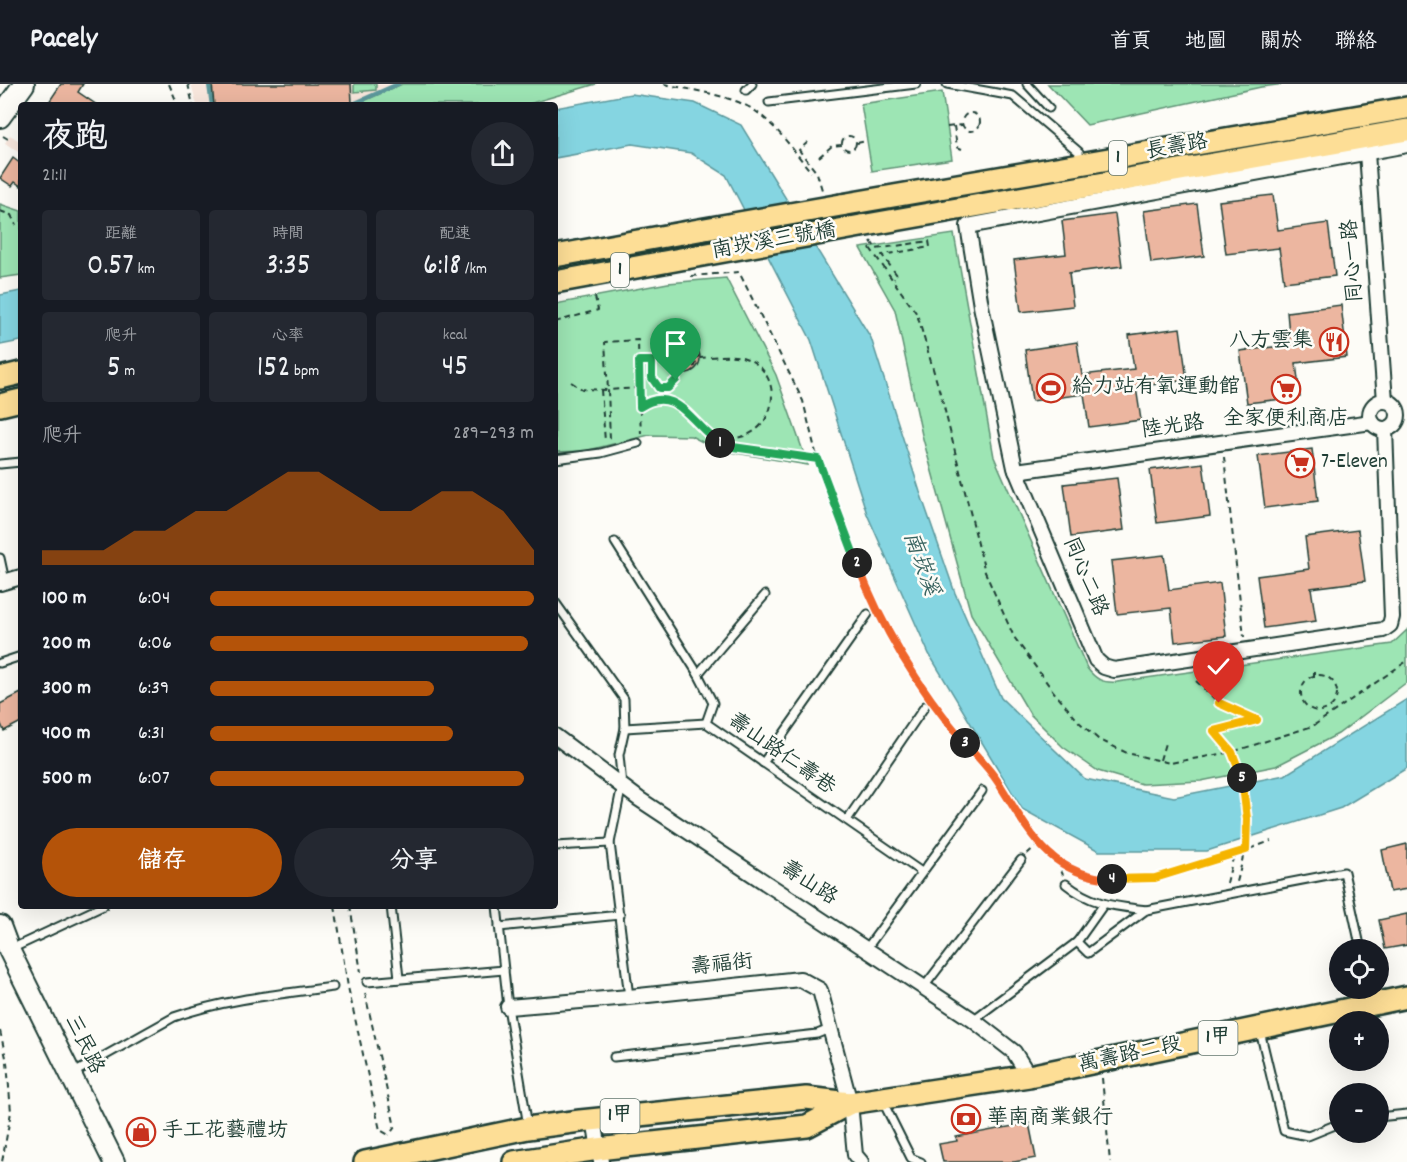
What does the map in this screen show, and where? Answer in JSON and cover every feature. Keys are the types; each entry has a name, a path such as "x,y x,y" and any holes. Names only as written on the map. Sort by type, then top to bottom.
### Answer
{"main road":[{"name":"長壽路","path":"841,204 1401,109"},
{"name":"長壽路","path":"865,231 1404,136"},
{"name":"南崁溪三號橋","path":"558,255 841,204"},
{"name":"南崁溪三號橋","path":"683,268 865,231"},
{"name":"1","path":"558,282 683,268"},
{"path":"0,378 18,375"},
{"path":"0,405 18,401"},
{"name":"萬壽路二段","path":"1389,996 1407,997"},
{"name":"萬壽路二段","path":"365,1162 528,1128 594,1119 806,1098 850,1103 882,1100 1029,1077 1260,1029 1362,999"},
{"name":"萬壽路二段","path":"514,1162 600,1156 807,1126 850,1103"}],"street":[{"path":"2,126 24,84"},
{"name":"長壽路","path":"969,225 1367,153 1404,136"},
{"name":"同心一路","path":"1367,153 1384,401"},
{"name":"同心二路","path":"969,225 981,306 1016,469 1096,660 1104,667 1114,670 1383,630 1390,625 1392,616 1385,429"},
{"path":"1384,401 1392,404 1402,413 1393,425 1385,429 1371,420 1373,406 1384,401"},
{"name":"陸光路","path":"1016,469 1371,420"},
{"path":"3,582 18,578"},
{"name":"壽山路","path":"558,738 622,785 973,1020 1014,1052 1029,1077"},
{"name":"三民路","path":"0,926 4,943 114,1162"},
{"name":"壽福街","path":"508,1007 801,979 820,990 832,1028 850,1103 855,1155 861,1162"},
{"path":"594,1119 600,1156"}],"lane":[{"path":"769,102 916,84"},
{"path":"947,84 1013,96 1079,152"},
{"path":"1028,84 1049,108"},
{"path":"558,459 606,452 637,439"},
{"path":"0,464 18,462"},
{"name":"壽山路仁壽巷","path":"615,542 698,674 713,703 706,723 921,872"},
{"path":"0,558 3,582"},
{"path":"698,674 765,595"},
{"path":"558,606 624,699 626,728 619,755 622,785 610,843 629,997"},
{"path":"763,763 868,614"},
{"path":"0,663 18,657"},
{"path":"847,820 925,706"},
{"path":"626,728 706,723"},
{"path":"867,948 982,791"},
{"path":"558,846 610,843"},
{"path":"924,987 1021,860"},
{"path":"1066,884 1083,898 1104,904 1146,910 1344,872 1359,939"},
{"path":"973,1020 1077,942 1104,904"},
{"path":"4,943 95,909"},
{"path":"391,909 399,978"},
{"path":"497,909 508,1007 528,1128"},
{"path":"1077,942 1088,953 1146,910"},
{"path":"499,927 620,915"},
{"path":"366,982 504,970"},
{"path":"70,1075 164,1023 192,1011 253,998 333,987"},
{"path":"614,1057 817,1034 832,1028"},
{"path":"1260,1029 1284,1131 1308,1136 1329,1127"},
{"path":"882,1100 911,1158 921,1162"},
{"path":"1389,1116 1407,1114"}],"path":[{"path":"169,84 177,102"},
{"path":"188,84 192,102"},
{"path":"664,84 716,96 753,109 784,138 811,172"},
{"path":"947,127 962,125 971,131 976,129 980,122 978,117 970,114 965,116 962,125"},
{"path":"2,126 8,139"},
{"path":"954,126 957,147 962,149"},
{"path":"842,145 842,140 848,135 855,138 856,143"},
{"path":"819,157 832,146 842,145 851,150 856,143 867,141"},
{"path":"808,142 799,150 817,173 822,193"},
{"path":"0,211 11,215 16,225"},
{"path":"865,231 876,249 929,241 930,247 882,255 897,275 894,279"},
{"path":"870,248 917,314 943,403 985,572 1014,637 1053,691 1080,723 1098,739 1127,753 1170,763 1232,752 1313,726 1407,661"},
{"path":"683,268 739,272 803,401 818,459 873,607 936,709 990,772 1038,844 1057,861 1076,873 1093,878 1155,878 1271,841"},
{"path":"558,321 598,310 593,293 604,291"},
{"path":"617,439 610,442 605,342 638,340 641,435 637,439"},
{"path":"652,361 654,384 659,388 668,388 674,385 681,370 690,369 698,361 695,350 691,347"},
{"path":"700,358 736,357 759,366 772,397 772,409 766,420 749,434 731,440 709,435"},
{"path":"639,361 670,360"},
{"path":"571,382 582,389 639,388"},
{"path":"601,390 606,452"},
{"path":"640,407 660,399 673,400 709,435 723,445 818,459"},
{"path":"1224,453 1245,642"},
{"path":"1314,667 1314,677"},
{"path":"1323,676 1333,682 1337,692 1334,703 1319,711 1313,710 1304,703 1303,686 1314,677 1323,676"},
{"path":"1196,681 1219,703 1257,720 1214,731 1232,752 1244,782 1247,819 1246,850 1234,893"},
{"path":"1334,703 1341,706"},
{"path":"1160,761 1165,743"},
{"path":"1226,889 1234,854"},
{"path":"1057,861 1066,884"},
{"path":"335,909 348,987 380,1130 389,1135 395,1127 368,1005"},
{"path":"351,909 361,971"},
{"path":"0,1031 7,1062 11,1112 2,1162"},
{"path":"1100,1063 1110,1162"}],"shaded area":[{"path":"191,84 402,84 362,102 196,102"},
{"path":"10,135 18,140 18,152 5,143"}],"green space":[{"path":"354,84 376,84 376,90 354,92"},
{"path":"402,84 596,84 535,102 362,102"},
{"path":"1048,84 1285,84 1261,87 1087,125"},
{"path":"942,92 952,159 872,171 861,104"},
{"path":"0,204 18,210 18,275 0,278"},
{"path":"954,234 994,457 1087,668 1094,675 1100,680 1117,682 1392,644 1407,630 1407,682 1338,734 1276,766 1201,781 1142,784 1098,771 1063,747 1030,714 971,614 922,435 895,310 860,248"},
{"path":"726,278 776,375 808,465 718,450 691,436 649,435 585,451 558,452 558,303 668,283"}],"water":[{"name":"南崁溪","path":"631,94 695,103 741,125 871,338 955,593 1001,698 1085,779 1174,797 1285,775 1407,699 1407,768 1341,808 1207,851 1099,851 1022,809 929,654 867,514 811,340 726,175 691,153 632,144 558,157 558,107"},
{"path":"18,292 18,342 0,345 0,295"}],"building":[{"path":"61,84 83,84 78,92 93,102 49,102"},
{"path":"212,84 351,84 352,102 214,102"},
{"path":"13,158 18,162 18,184 15,182 12,186 0,178"},
{"path":"1273,195 1278,230 1328,223 1335,276 1284,282 1279,248 1226,254 1219,201"},
{"path":"1197,204 1204,256 1151,263 1144,211"},
{"path":"1115,214 1122,266 1069,273 1073,306 1021,312 1014,260 1066,254 1062,221"},
{"path":"1341,305 1347,357 1296,363 1300,397 1247,403 1240,351 1290,345 1287,312"},
{"path":"1180,328 1187,380 1136,387 1141,420 1089,427 1084,394 1032,401 1025,350 1077,342 1082,375 1134,369 1129,335"},
{"path":"685,343 696,347 700,358 696,369 685,373 674,369 670,358 674,347"},
{"path":"1312,449 1318,501 1265,508 1258,456"},
{"path":"1203,463 1210,516 1157,523 1150,470"},
{"path":"1117,478 1124,530 1071,537 1064,484"},
{"path":"1358,530 1365,581 1311,588 1316,621 1264,628 1257,576 1309,569 1305,537"},
{"path":"1164,555 1169,590 1220,583 1226,636 1175,642 1171,608 1117,614 1111,561"},
{"path":"18,695 18,724 4,731 0,722 0,704"},
{"path":"1407,844 1407,889 1390,892 1382,850"},
{"path":"1407,914 1407,945 1389,948 1389,939 1383,939 1379,920"},
{"path":"1029,1123 1036,1158 1014,1162 943,1162 939,1144 957,1141 956,1137"}],"waterway":[{"path":"209,84 212,102"},
{"path":"358,102 398,84"}],"place":[{"name":"八方雲集","path":"1334,342"},
{"name":"給力站有氧運動館","path":"1051,388"},
{"name":"全家便利商店","path":"1286,389"},
{"name":"7-Eleven","path":"1300,463"},
{"name":"華南商業銀行","path":"966,1119"},
{"name":"手工花藝禮坊","path":"141,1132"}],"route":[{"path":"676,380 674,385 664,390 659,388 654,384 652,378 652,361 639,361 640,407 647,402 660,399 673,400 688,412 701,429 723,445 818,459 873,607 916,678 936,709 997,781 1017,816 1038,844 1057,861 1076,873 1093,878 1117,880 1155,878 1246,850 1247,819 1244,782 1232,752 1214,731 1257,720 1219,703"}]}
